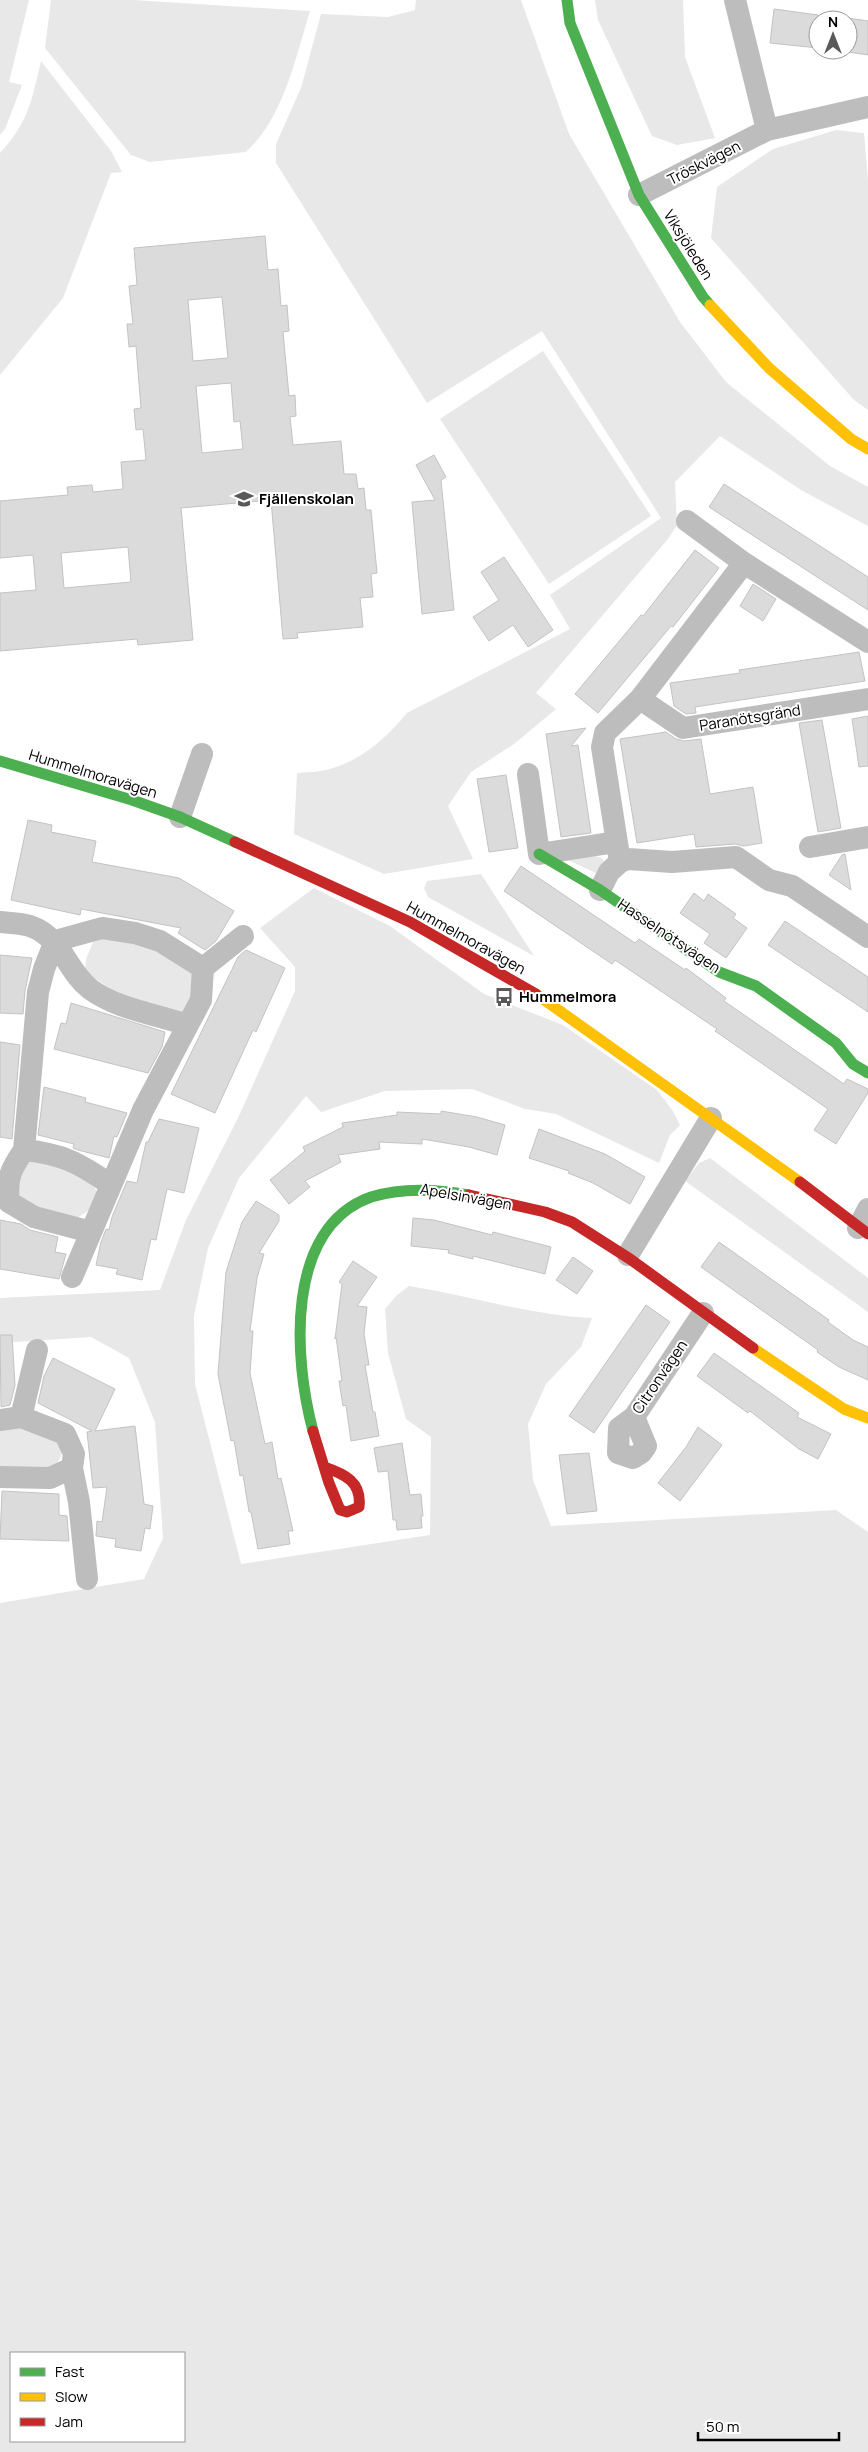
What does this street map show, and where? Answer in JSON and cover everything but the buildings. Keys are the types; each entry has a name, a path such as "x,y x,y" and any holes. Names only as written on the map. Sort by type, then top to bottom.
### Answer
{"street":[{"name":"Viksjöleden","path":"567,0 570,23 640,195 703,297 768,368 851,439 868,449"},
{"path":"735,0 767,130"},
{"name":"Tröskvägen","path":"640,195 767,130 868,107"},
{"path":"687,520 744,563 868,642"},
{"path":"600,890 618,852 602,747 605,733 640,700 744,563"},
{"name":"Paranötsgränd","path":"640,700 683,728 868,699"},
{"path":"180,818 202,754"},
{"name":"Hummelmoravägen","path":"0,761 132,800 180,818 410,922 545,1000 765,1156 865,1224"},
{"path":"528,774 539,854 618,852 628,859 672,862 736,857 769,880 792,886 868,937"},
{"path":"810,847 868,837"},
{"name":"Hasselnötsvägen","path":"539,854 600,890 719,972 756,986 836,1043 853,1064 868,1074"},
{"path":"0,922 30,926 56,942 76,974 89,988 107,1000 187,1025"},
{"path":"91,1232 34,1217 9,1202 6,1186 5,1174 24,1150 38,992 44,969 56,942 102,928 135,933 160,941 203,968"},
{"path":"72,1277 143,1110 177,1049 187,1025 201,1000 203,968 243,936"},
{"path":"628,1255 711,1118"},
{"path":"24,1150 48,1153 80,1164 111,1185"},
{"name":"Apelsinvägen","path":"324,1467 351,1479 358,1486 362,1496 359,1507 347,1512 340,1510 330,1488 324,1467 308,1410 298,1339 300,1306 307,1271 316,1249 328,1228 348,1208 395,1189 422,1188 488,1198 565,1219 628,1255 703,1313 844,1409 868,1418"},
{"name":"Citronvägen","path":"633,1458 618,1453 619,1428 634,1417 703,1313"},
{"path":"37,1350 10,1418 65,1434 74,1454 72,1468 80,1502 87,1579"},
{"path":"0,1477 50,1478 72,1468"}],"shaded area":[{"path":"0,0 29,0 9,82 22,85 5,129 0,135"},
{"path":"51,0 133,0 310,11 287,86 279,105 259,138 246,152 150,162 131,155 45,48"},
{"path":"416,0 521,0 569,134 680,322 726,382 830,466 868,487 868,526 801,490 720,436 675,482 677,525 668,539 536,693 556,709 514,744 471,772 448,806 473,859 384,874 294,834 297,773 329,769 354,759 383,739 407,713 570,629 550,595 661,518 542,331 427,403 276,163 276,144 301,88 321,14 388,17 415,10"},
{"path":"595,0 683,0 685,57 715,138 677,145 652,136 598,20"},
{"path":"41,61 111,151 122,172 111,173 63,298 0,375 0,153 17,131 28,110"},
{"path":"836,130 864,133 868,180 868,410 854,400 711,238 717,187 773,149"},
{"path":"543,351 651,516 549,584 440,419"},
{"path":"591,855 602,858 606,866 602,876 566,859"},
{"path":"481,874 534,956 428,897 424,888 427,881"},
{"path":"314,888 390,926 484,994 563,1025 657,1090 673,1111 680,1125 670,1135 659,1163 556,1114 525,1109 472,1089 385,1091 321,1112 306,1096 239,1178 208,1248 194,1316 195,1384 241,1564 430,1535 431,1437 406,1419 388,1353 385,1309 397,1295 409,1286 523,1309 592,1318 581,1347 546,1384 528,1424 533,1480 551,1526 836,1510 868,1532 868,2452 0,2452 0,1603 144,1579 163,1538 155,1422 129,1358 91,1337 0,1343 0,1298 160,1290 186,1220 238,1118 295,991 295,967 260,928"},
{"path":"124,937 187,965 198,986 191,1007 180,1015 129,1001 85,972 86,959 94,940"},
{"path":"30,1157 90,1179 97,1192 89,1210 77,1218 22,1203 18,1185 20,1173"},
{"path":"710,1158 868,1278 868,1312 685,1181 699,1163"},
{"path":"25,1427 60,1444 61,1456 56,1466 0,1473 0,1428"}],"traffic: fast":[{"path":"567,0 570,23 639,195 703,297 710,305"},
{"path":"0,761 132,800 180,817 235,842"},
{"path":"539,854 600,890 719,972 756,986 836,1043 853,1064 868,1073"},
{"path":"313,1431 306,1402 300,1334 302,1299 309,1266 323,1237 343,1213 371,1197 407,1190 444,1191 469,1195"}],"traffic: slow":[{"path":"710,305 769,368 851,439 868,449"},
{"path":"536,994 800,1182"},
{"path":"753,1348 844,1409 868,1418"}],"traffic: jam":[{"path":"235,842 410,922 536,994"},
{"path":"800,1182 868,1234"},
{"path":"469,1195 545,1212 572,1222 630,1259 753,1348"},
{"path":"313,1431 329,1483 340,1510 347,1512 359,1507 358,1491 355,1485 345,1476 339,1473 332,1470 324,1467"}],"place":[{"name":"Fjällenskolan","path":"244,499"},
{"name":"Hummelmora","path":"504,997"}]}
